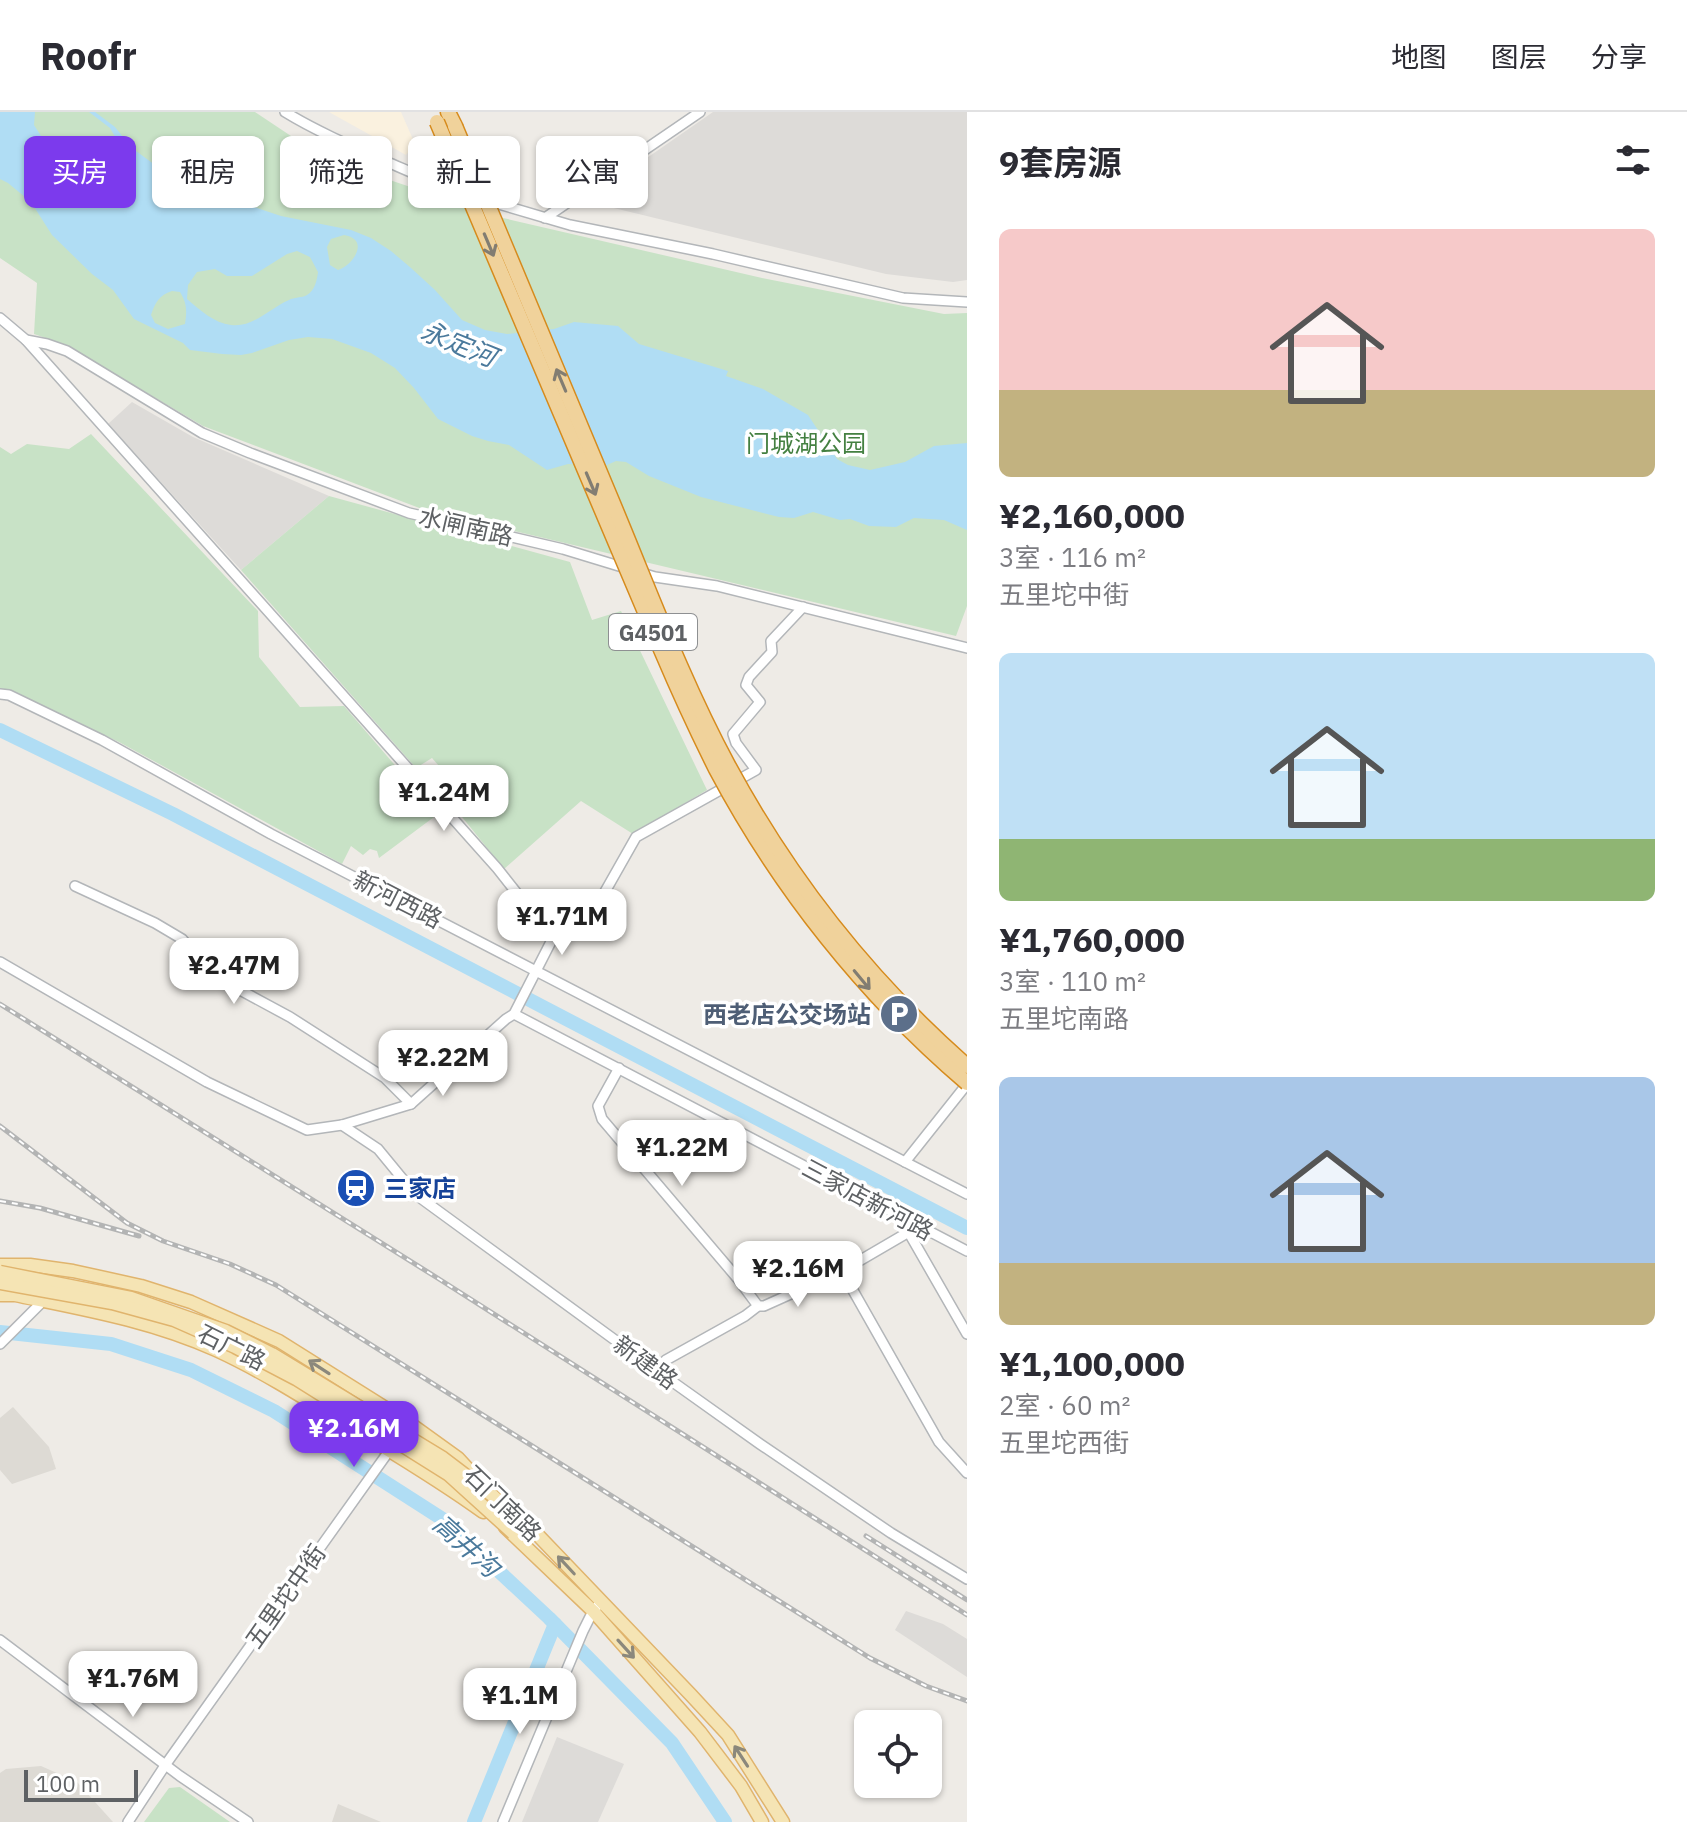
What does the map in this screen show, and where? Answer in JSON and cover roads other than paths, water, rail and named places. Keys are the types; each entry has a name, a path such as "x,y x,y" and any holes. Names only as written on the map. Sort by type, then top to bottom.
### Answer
{"highway":[{"name":"G4501","path":"443,118 673,647 728,765 789,864 849,945 918,1022 967,1066"},
{"name":"G4501","path":"443,118 656,638 718,772 772,861 810,916 875,995 967,1084"}],"main road":[{"name":"石门南路","path":"0,1265 30,1265 73,1271 141,1286 191,1302 279,1341 434,1440 458,1458 493,1496 533,1530 700,1732 741,1786 762,1822"},
{"name":"石广路","path":"0,1272 131,1298 226,1331 272,1354 443,1458 493,1496"},
{"name":"石广路","path":"0,1283 112,1303 162,1316 235,1347 296,1379 449,1475 513,1533"},
{"name":"石门南路","path":"0,1295 15,1295 139,1322 214,1349 263,1374 445,1485 513,1533 597,1607 728,1735 783,1822"}],"street":[{"path":"285,112 340,141 446,188 570,225 903,298 967,302"},
{"path":"545,218 700,112"},
{"name":"水闸南路","path":"0,318 26,340 67,351 202,433 409,513 563,549 655,577 717,586 967,648"},
{"path":"26,340 497,868 527,906 568,933 582,929 636,837 756,770 733,734 760,702 746,685 749,677 772,652 771,641 803,607"},
{"name":"新河西路","path":"0,694 9,695 102,740 271,834 967,1194"},
{"path":"75,886 182,939 216,977 290,1017 385,1078 411,1104"},
{"path":"0,962 207,1082 307,1130 342,1125 411,1104 514,1014 558,928"},
{"name":"三家店新河路","path":"514,1014 967,1251"},
{"path":"619,1068 598,1106 602,1119 758,1306"},
{"path":"905,1162 967,1084"},
{"name":"新建路","path":"342,1125 378,1149 415,1194 656,1370 879,1525 967,1579"},
{"path":"656,1370 666,1360 758,1306 842,1271 919,1226"},
{"path":"909,1233 967,1334"},
{"path":"0,1344 73,1271"},
{"path":"842,1271 939,1442 967,1473"},
{"name":"五里坨中街","path":"128,1822 389,1451"},
{"path":"503,1822 569,1663 597,1607"},
{"path":"0,1640 248,1822"}],"water":[{"path":"0,112 35,112 34,125 41,136 24,136 24,196 0,179"},
{"path":"89,112 95,112 122,136 115,136 110,128"},
{"name":"永定河","path":"136,151 152,163 152,208 257,208 351,230 391,251 435,290 462,320 485,330 507,334 554,329 574,322 618,326 639,344 728,371 726,376 763,389 808,415 837,459 848,465 870,470 905,462 934,446 967,443 967,530 944,520 914,518 896,527 869,526 813,512 794,518 779,517 701,497 649,476 626,462 568,464 547,470 509,445 472,436 438,419 395,368 371,353 332,339 308,337 289,340 241,355 190,350 183,343 134,319 113,290 52,235 35,208 136,208","holes":["344,235 356,241 357,252 349,263 338,270 330,265 327,247 331,239","297,251 310,257 318,272 314,288 307,295 289,300 254,321 239,325 225,324 187,299 188,285 197,272 215,269 227,276 252,276","172,291 180,292 184,300 185,324 168,329 155,323 151,315 158,300"]}],"waterway":[{"path":"0,730 173,814 967,1228"},
{"name":"高井沟","path":"0,1332 111,1344 191,1370 274,1411 444,1520 549,1618 672,1743 725,1822"},
{"path":"474,1822 555,1624"}],"railway":[{"path":"0,1004 967,1615"},
{"path":"0,1126 127,1223 163,1241 230,1264 276,1285 870,1658 926,1686 967,1701"},
{"path":"0,1201 40,1208 139,1236"},
{"path":"866,1536 967,1600"}],"place":[{"name":"西老店公交场站","path":"899,1014"},
{"name":"三家店","path":"356,1188"}],"park label":[{"name":"门城湖公园","path":"806,443"}]}
